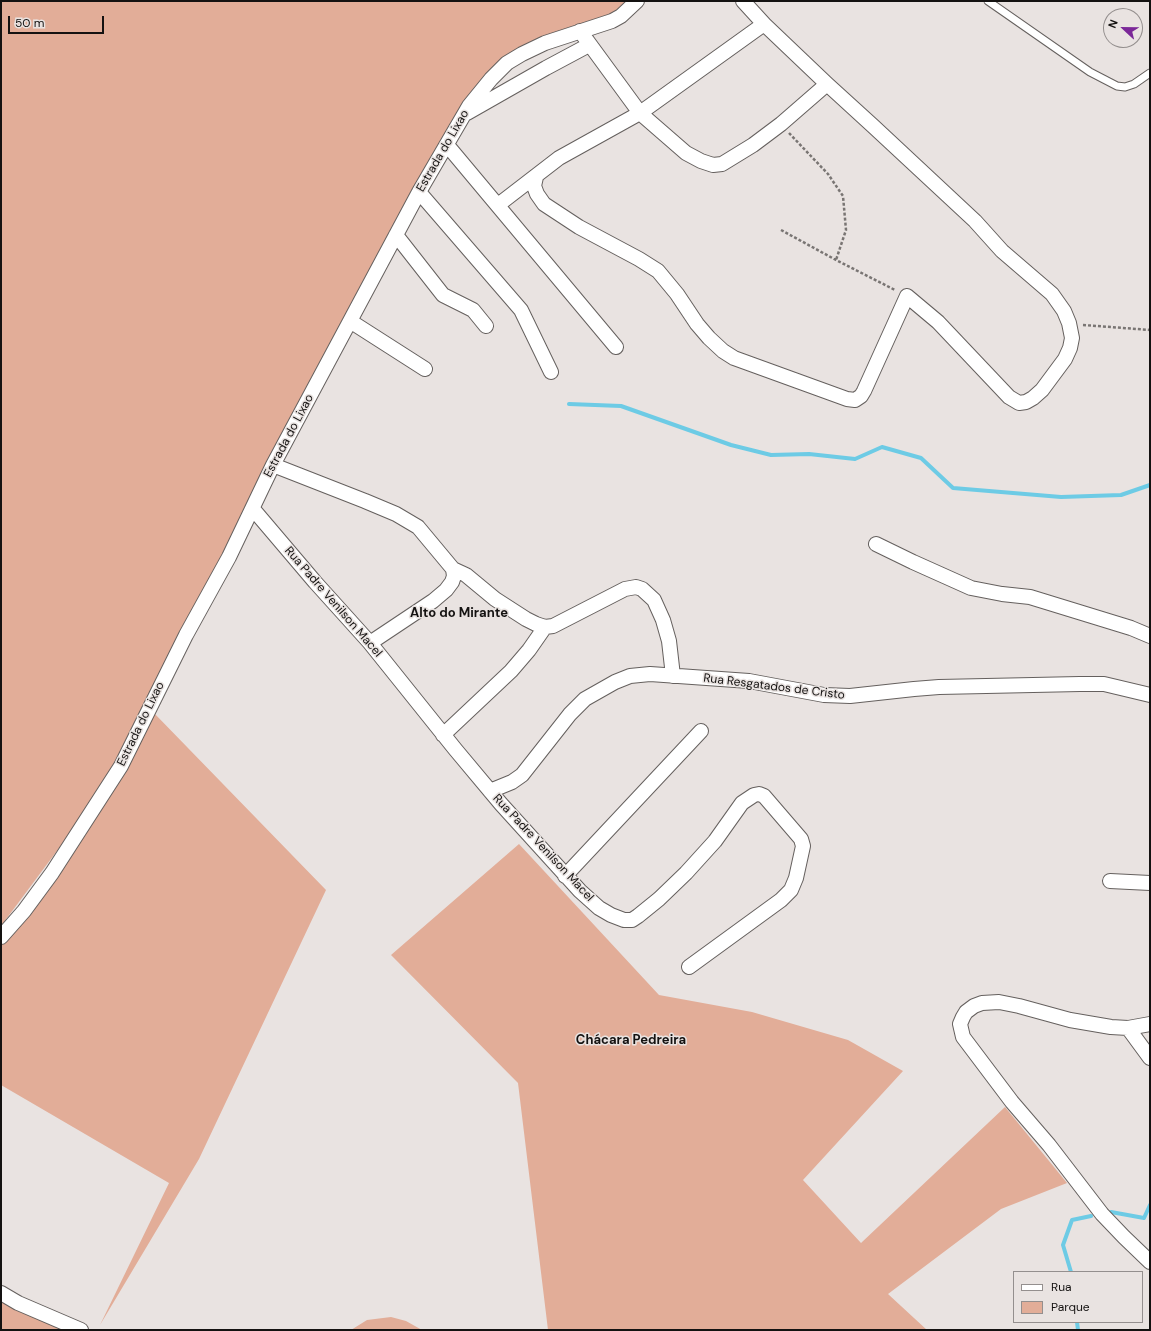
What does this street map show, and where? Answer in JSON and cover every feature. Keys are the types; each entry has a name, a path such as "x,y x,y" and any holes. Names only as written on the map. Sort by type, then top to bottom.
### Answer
{"street":[{"name":"Estrada do Lixao","path":"1,937 24,911 52,873 121,766 182,642 229,557 273,465 419,192 469,106 491,79 507,63 545,43 617,18 637,1"},
{"path":"536,177 534,186 537,194 544,204 578,227 639,259 658,271 709,338 734,358 847,399 855,400 864,391 907,296 938,322 1008,397 1019,403 1026,402 1033,398 1042,390 1064,359 1070,348 1072,338 1070,323 1064,311 1052,294 1002,251 975,221 764,24 744,1"},
{"path":"498,206 559,158 640,113 764,24"},
{"path":"580,31 640,113 686,153 701,161 713,165 722,164 753,145 781,124 827,84"},
{"path":"463,116 589,45"},
{"path":"447,145 616,347"},
{"path":"419,192 521,310 551,372"},
{"path":"396,235 443,295 473,310 486,326"},
{"path":"350,321 425,369"},
{"path":"273,465 396,514 418,527 453,569 466,575 495,599 536,624 545,627 553,626 625,589 636,587 642,589 654,600 663,620 669,641 673,676"},
{"name":"Rua Padre Venilson Macel","path":"252,509 370,643 443,735 490,791 566,876 599,908 624,920 632,920 659,899 686,873 715,841 742,803 754,795 759,794 764,796 801,839 803,846 796,878 791,890 781,900 689,967"},
{"path":"876,544 971,588 1002,594 1030,597 1117,624 1150,636"},
{"path":"370,643 433,601 446,590 452,582 454,576 453,569"},
{"path":"443,735 511,671 529,650 545,627"},
{"name":"Rua Resgatados de Cristo","path":"490,791 512,782 522,775 565,721 585,699 615,682 630,676 650,674 749,682 824,695 850,696 939,687 1080,684 1104,684 1150,695"},
{"path":"566,876 701,731"},
{"path":"1110,881 1150,883"},
{"path":"1150,1024 1128,1028 1070,1020 999,1002 982,1003 974,1006 962,1017 960,1024 963,1037 1012,1102 1049,1145 1102,1214 1150,1262"},
{"path":"1128,1028 1150,1058"},
{"path":"1,1293 18,1303 81,1330"}],"lane":[{"path":"988,1 1090,72 1117,86 1125,87 1134,84 1150,73"}],"path":[{"path":"781,124 828,174 843,196 846,230 836,260"},
{"path":"781,230 907,296"},
{"path":"1070,323 1150,330"}],"green space":[{"path":"1,1 630,1 620,10 487,74 245,509 119,759 71,832 1,926"},
{"path":"153,712 326,890 199,1159 100,1325 169,1183 1,1085 1,945 13,933"},
{"path":"519,844 659,995 752,1012 848,1040 903,1071 803,1180 861,1243 1005,1107 1067,1183 1001,1209 888,1294 927,1330 548,1330 518,1083 391,955"},
{"path":"1,1300 68,1330 1,1330"},
{"path":"391,1317 406,1321 422,1330 351,1330 367,1320"}],"waterway":[{"path":"569,404 621,406 731,445 771,455 809,454 855,459 882,447 921,458 953,488 1061,497 1121,495 1150,485"},
{"path":"1111,1212 1144,1218 1150,1205"},
{"path":"1071,1271 1063,1245 1072,1220 1091,1216"},
{"path":"1077,1323 1078,1330"}],"district":[{"name":"Alto do Mirante","path":"459,614"},
{"name":"Chácara Pedreira","path":"631,1041"}]}
